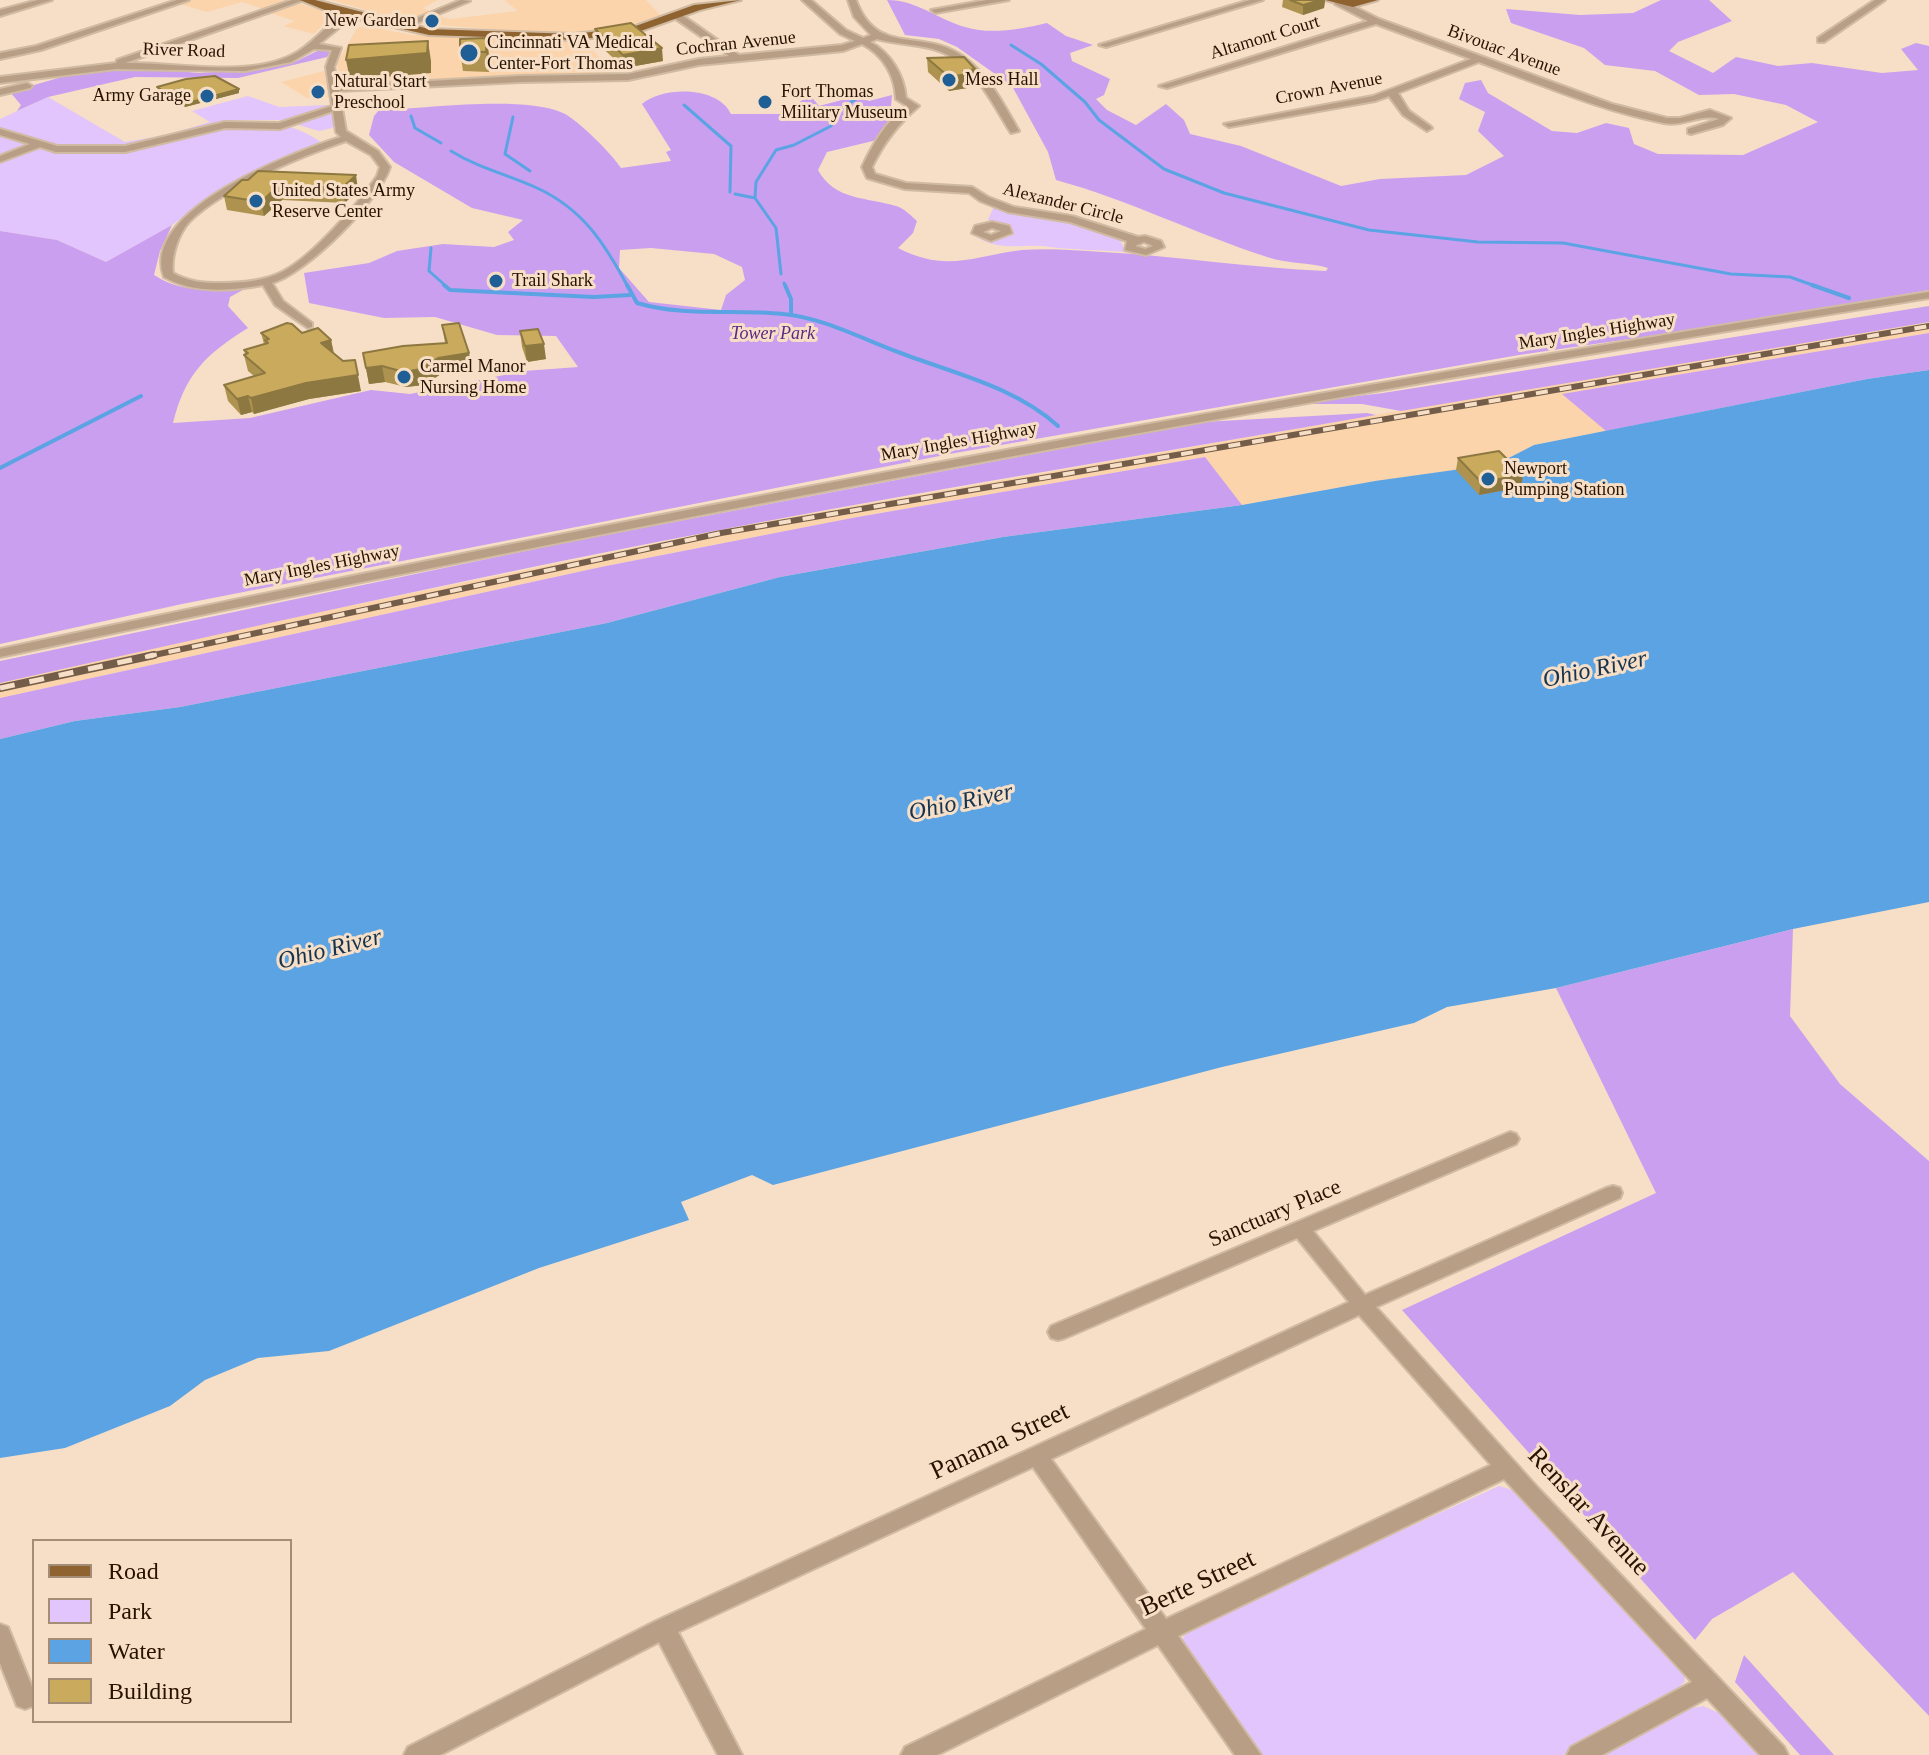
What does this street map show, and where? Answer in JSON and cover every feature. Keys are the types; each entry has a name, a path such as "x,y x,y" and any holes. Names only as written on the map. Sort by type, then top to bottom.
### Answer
{"main road":[{"path":"303,0 418,31 574,37 635,30 676,15 736,0"},
{"path":"316,0 342,7 348,12"},
{"path":"1334,1 1357,0"},
{"path":"1334,1 1353,4 1373,0"}],"street":[{"path":"0,13 48,0"},
{"path":"0,56 41,47 185,0"},
{"path":"117,66 146,52 303,0"},
{"path":"806,0 843,32 861,42"},
{"path":"852,0 858,17 877,36 936,46 957,57 988,85 1014,131"},
{"path":"935,10 1005,0"},
{"path":"1103,45 1259,0"},
{"path":"1821,40 1881,0"},
{"path":"402,26 466,1"},
{"name":"Bivouac Avenue","path":"1334,1 1376,21 1598,103 1663,120 1680,121 1710,113 1726,118 1720,123 1691,131"},
{"name":"River Road","path":"0,80 117,66 239,69 287,60 314,46 348,12"},
{"path":"676,15 737,58"},
{"name":"Altamont Court","path":"1164,86 1376,21"},
{"name":"Cochran Avenue","path":"334,89 520,79 628,77 688,63 815,51 877,36"},
{"name":"Alexander Circle","path":"861,42 880,50 900,83 901,99 914,106 899,116 871,159 867,167 871,176 890,184 972,190 984,199 1012,210 1072,219 1135,240"},
{"path":"314,46 337,48 330,61 341,132 381,159 385,167 381,182 295,268 266,281 187,285 172,280 166,269 173,242 182,224 197,211 310,152 347,138"},
{"name":"Crown Avenue","path":"1229,124 1394,94 1478,59"},
{"path":"0,92 54,79 61,72"},
{"path":"1394,94 1394,100 1403,110 1426,127"},
{"path":"0,132 39,144 75,150 125,149 225,125 272,127 337,107"},
{"path":"0,159 39,144"},
{"name":"Alexander Circle","path":"984,199 988,209 983,224 987,225"},
{"path":"266,281 279,303 308,325"},
{"name":"Mary Ingles Highway","path":"0,653 571,534 1006,452 1358,388 1929,295"},
{"name":"Sanctuary Place","path":"1058,1332 1510,1139"},
{"name":"Panama Street","path":"416,1755 664,1628 1362,1305 1613,1193"},
{"name":"Renslar Avenue","path":"1300,1229 1362,1305 1508,1467 1776,1755"},
{"path":"1037,1456 1249,1755"},
{"name":"Berte Street","path":"913,1755 1508,1467"},
{"path":"664,1628 730,1755"},
{"path":"0,1634 25,1698"},
{"path":"1579,1755 1710,1685"}],"shaded area":[{"path":"192,0 289,0 263,9 242,2 207,12 180,4"},
{"path":"331,0 438,0 423,8 434,13 408,22"},
{"path":"504,0 646,0 661,16 618,29 552,34 413,23 436,15 450,19 518,11"},
{"path":"301,4 334,14 314,34 283,26 295,21 270,13"},
{"name":"Cincinnati VA Medical Center-Fort Thomas","path":"365,26 413,35 582,40 618,75 347,84 340,81 337,63 357,28"},
{"path":"324,71 329,97 307,98 281,82"},
{"path":"1929,322 1929,333 1564,394 1606,431 1534,445 1533,490 1375,481 1242,505 1205,457 852,518 601,567 0,698 0,683 275,621 751,524"}],"green space":[{"name":"Tower Park","path":"887,0 908,3 955,24 985,31 1047,23 1066,36 1093,45 1070,53 1072,61 1110,79 1104,95 1096,99 1107,110 1136,125 1166,104 1184,120 1190,134 1241,146 1341,186 1380,179 1466,175 1504,156 1478,131 1485,112 1459,99 1465,83 1481,80 1488,93 1552,131 1577,133 1606,123 1629,128 1634,144 1658,154 1743,155 1818,122 1786,105 1734,94 1699,95 1655,71 1605,65 1584,48 1511,23 1506,9 1580,15 1633,13 1661,0 1709,0 1732,21 1678,42 1669,51 1713,73 1736,57 1778,66 1812,63 1882,73 1918,70 1901,49 1916,43 1929,46 1929,290 1519,355 955,453 182,604 0,644 0,231 57,240 106,262 172,225 160,251 154,275 189,288 250,286 230,297 228,306 248,328 220,347 199,367 184,391 173,423 250,418 371,390 410,394 524,371 578,367 556,336 497,335 435,317 384,318 309,303 304,273 369,263 397,251 443,244 494,247 514,240 508,232 523,220 472,208 394,162 369,135 374,116 379,110 473,104 545,108 563,113 577,123 603,146 621,168 671,161 666,152 671,150 642,104 663,94 703,94 715,98 731,114 790,114 798,103 810,95 819,106 857,96 869,101 892,95 890,118 877,140 827,152 818,170 825,180 843,193 902,208 917,221 913,233 898,248 915,256 960,261 1022,250 1062,250 1326,271 1328,268 1267,257 1110,197 1056,180 1048,152 1012,86 957,47 939,39 905,35","holes":["651,248 714,254 742,267 745,280 726,295 721,310 649,302 619,268 620,250"]},
{"path":"323,48 330,52 327,57 238,78 135,77 48,97 17,111 21,105 10,92 79,72 126,67 199,73 257,69 297,61"},
{"path":"248,96 279,107 330,105 335,124 332,128 319,131 282,120 241,120 142,145 69,152 137,150 254,124 277,125 300,131 322,143 202,204 172,225 106,262 57,240 0,231 0,119 48,97 125,142 166,135 210,122 192,111"},
{"path":"994,206 1055,218 1118,236 1126,252 1005,246 987,242 978,238 1001,239 1012,232 1009,227 988,220"},
{"path":"1929,306 1929,322 1401,411 1362,404 1291,404 1383,393"},
{"path":"1929,333 1929,370 1867,379 1606,431 1562,394"},
{"path":"1376,415 657,542 375,600 0,683 0,661 568,542 1203,422"},
{"path":"1205,457 1242,505 1003,537 780,577 607,623 180,707 75,721 0,739 0,698 601,567 852,518"},
{"path":"1793,929 1790,1016 1840,1084 1929,1161 1929,1716 1793,1572 1712,1619 1695,1640 1402,1310 1656,1193 1556,988"},
{"path":"1499,1486 1512,1490 1683,1667 1685,1681 1667,1700 1563,1755 1258,1755 1179,1644 1191,1626"},
{"path":"1744,1655 1834,1755 1800,1755 1735,1682"},
{"path":"1703,1706 1731,1718 1765,1755 1601,1755 1686,1709"}],"water":[{"name":"Ohio River","path":"1929,370 1929,902 1793,929 1556,988 1447,1007 1414,1023 1222,1067 773,1185 752,1175 681,1202 689,1220 539,1268 329,1351 258,1358 205,1380 170,1406 65,1448 0,1458 0,739 75,721 180,707 607,623 780,577 1003,537 1242,505 1375,481 1497,464 1534,445 1867,379"}],"building":[{"path":"1290,0 1321,0 1303,5"},
{"path":"631,23 662,48 623,55 595,29"},
{"path":"487,38 486,52 460,51 460,39"},
{"path":"428,41 427,53 346,60 349,45"},
{"path":"964,57 975,69 963,71 967,74 949,77 927,58"},
{"path":"215,76 239,89 184,104 157,87 186,79"},
{"path":"258,171 356,175 342,188 279,185 261,202 224,196"},
{"path":"287,323 302,333 318,328 331,340 321,343 343,361 355,360 358,375 237,399 224,385 265,373 244,355 248,353 244,350 268,343 265,340 269,339 261,333"},
{"path":"459,323 469,353 438,358 421,369 404,372 382,366 366,368 363,353 447,343 442,325"},
{"path":"538,329 544,344 525,346 520,331"},
{"path":"1499,451 1523,475 1481,482 1458,458"}],"waterway":[{"path":"1011,45 1041,64 1085,102 1099,120 1164,169 1224,193 1369,230 1478,242 1563,243 1731,274 1790,277 1818,287"},
{"path":"755,198 756,182 776,150 794,145 831,126 837,111 856,99"},
{"path":"684,105 731,146 730,192"},
{"path":"411,116 415,128 441,143"},
{"path":"513,117 505,154 530,171"},
{"path":"451,151 537,188 567,206 601,242 628,287"},
{"path":"735,194 755,198"},
{"path":"755,198 776,228 781,274"},
{"path":"431,248 429,271 447,287"},
{"path":"444,285 450,290 594,297 630,295"},
{"path":"627,285 637,303 655,307 783,314 827,324 1002,391 1041,412 1058,426"},
{"path":"785,285 791,299 791,315"},
{"path":"1812,285 1849,298"},
{"path":"0,468 141,396"}],"railway":[{"path":"145,657 721,533 1929,326"},
{"path":"0,688 154,655"}],"place":[{"name":"New Garden","path":"432,21"},
{"name":"Cincinnati VA Medical Center-Fort Thomas","path":"469,53"},
{"name":"Mess Hall","path":"949,80"},
{"name":"Natural Start Preschool","path":"318,92"},
{"name":"Army Garage","path":"207,96"},
{"name":"Fort Thomas Military Museum","path":"765,102"},
{"name":"United States Army Reserve Center","path":"256,201"},
{"name":"Trail Shark","path":"496,281"},
{"name":"Carmel Manor Nursing Home","path":"404,377"},
{"name":"Newport Pumping Station","path":"1488,479"}]}
